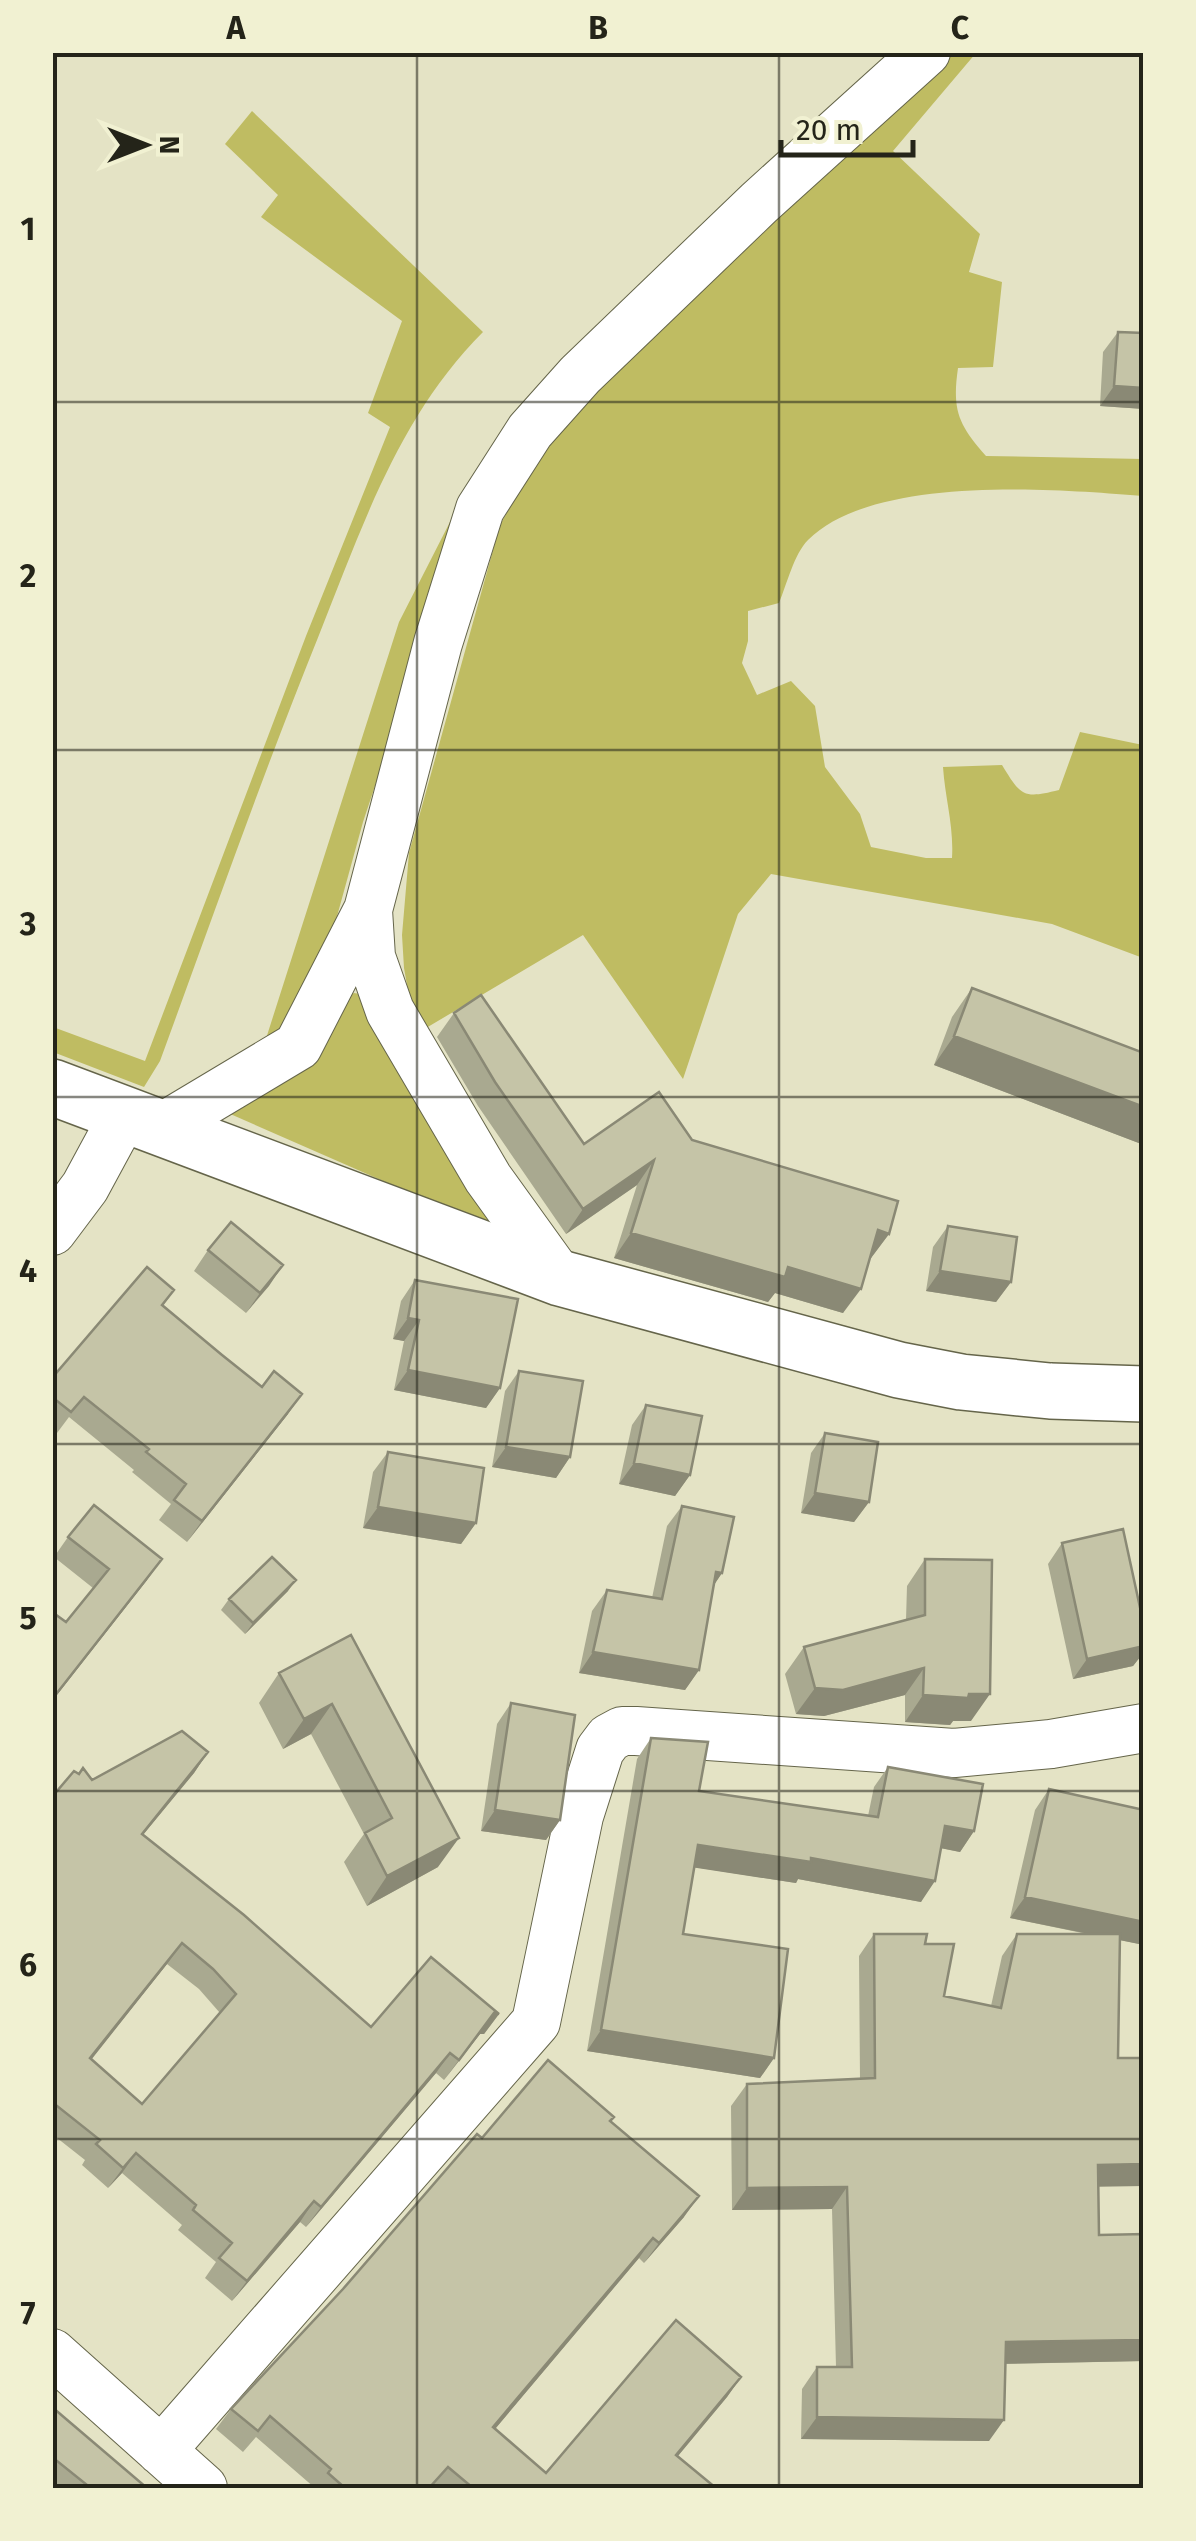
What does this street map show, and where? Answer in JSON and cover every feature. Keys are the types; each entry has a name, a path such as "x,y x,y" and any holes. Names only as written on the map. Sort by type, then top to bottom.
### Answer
{"street":[{"path":"52,1231 143,1120 298,1046 368,910 438,643 480,509 530,432 607,349 926,52"},
{"path":"368,910 370,957 390,1011 488,1178 560,1278"},
{"path":"52,1087 560,1278 899,1370 1050,1392 1144,1394"},
{"path":"161,2451 536,2022 579,1816 600,1750 609,1738 636,1731 954,1753 1051,1744 1144,1728"},
{"path":"52,2352 203,2488"}],"shaded area":[{"path":"948,53 976,53 893,151 980,234 969,272 1002,282 993,367 958,368 959,416 986,456 1143,459 1143,496 1017,489 968,491 876,504 838,519 803,546 779,603 748,611 748,641 742,663 757,695 791,681 815,706 825,767 860,814 871,847 926,858 952,858 943,767 1002,765 1019,789 1038,794 1059,790 1080,732 1143,745 1143,958 1052,924 771,874 738,914 683,1079 583,935 421,1031 410,1002 404,968 402,935 409,853 500,525 549,437"},
{"path":"252,111 483,332 428,400 368,514 277,741 160,1061 144,1087 53,1052 53,1027 145,1061 306,636 390,427 368,413 402,321 261,217 278,195 225,144"},
{"path":"470,500 363,822 320,978 306,1015 263,1048 399,622 452,518"},
{"path":"354,993 366,995 525,1243 212,1106 339,1001"}],"building":[{"path":"1118,332 1144,333 1144,388 1114,386"},
{"path":"972,988 1144,1053 1144,1107 954,1036"},
{"path":"481,995 584,1144 659,1092 692,1140 898,1201 889,1234 878,1230 861,1289 788,1267 785,1277 631,1233 654,1160 583,1209 495,1082 454,1013"},
{"path":"231,1222 283,1265 260,1293 208,1250"},
{"path":"948,1226 1017,1237 1011,1282 940,1271"},
{"path":"147,1267 174,1290 162,1305 222,1355 262,1387 274,1371 302,1394 202,1521 174,1500 186,1484 146,1452 149,1449 84,1397 71,1412 52,1397 52,1378"},
{"path":"415,1280 518,1299 500,1388 408,1370 419,1320 408,1318"},
{"path":"519,1371 583,1381 570,1457 506,1447"},
{"path":"646,1405 702,1416 690,1475 634,1463"},
{"path":"825,1433 878,1442 869,1502 815,1493"},
{"path":"388,1452 484,1468 476,1523 378,1507"},
{"path":"94,1505 162,1559 57,1693 52,1689 52,1612 66,1622 109,1569 68,1537"},
{"path":"682,1506 734,1517 722,1573 716,1572 699,1670 593,1652 607,1590 662,1599"},
{"path":"1123,1529 1144,1626 1144,1646 1087,1659 1062,1543"},
{"path":"272,1557 296,1580 253,1623 229,1599"},
{"path":"925,1559 992,1560 990,1694 969,1694 968,1698 923,1695 924,1668 843,1690 815,1688 804,1647 925,1615"},
{"path":"351,1635 459,1838 387,1876 365,1833 392,1818 332,1704 304,1719 279,1673"},
{"path":"511,1703 575,1715 560,1820 495,1810"},
{"path":"182,1731 208,1752 142,1834 244,1915 371,2027 431,1957 499,2014 494,2013 459,2060 450,2053 321,2207 314,2201 247,2281 219,2258 232,2243 193,2210 196,2205 136,2153 123,2168 96,2144 100,2140 52,2102 52,1797 74,1771 79,1774 83,1768 92,1780","holes":["182,1943 236,1994 142,2104 90,2058"]},
{"path":"651,1738 708,1742 699,1791 878,1817 888,1767 983,1784 974,1831 945,1826 935,1881 811,1858 811,1862 698,1845 683,1934 788,1949 774,2058 601,2030"},
{"path":"1049,1789 1144,1810 1144,1922 1025,1897"},
{"path":"874,1934 927,1934 925,1944 954,1944 944,1996 1001,2008 1017,1934 1120,1934 1118,2058 1144,2058 1144,2164 1098,2165 1099,2235 1144,2234 1144,2340 1006,2342 1004,2420 817,2417 817,2367 852,2367 847,2187 747,2188 747,2084 875,2078"},
{"path":"548,2060 614,2117 610,2121 699,2196 659,2243 653,2238 493,2427 546,2473 676,2320 741,2377 676,2455 716,2488 473,2488 448,2467 429,2488 345,2488 328,2473 331,2469 270,2416 258,2431 231,2409 343,2289 477,2134 482,2138"},
{"path":"52,2407 147,2488 85,2488 87,2485 52,2457"}]}
